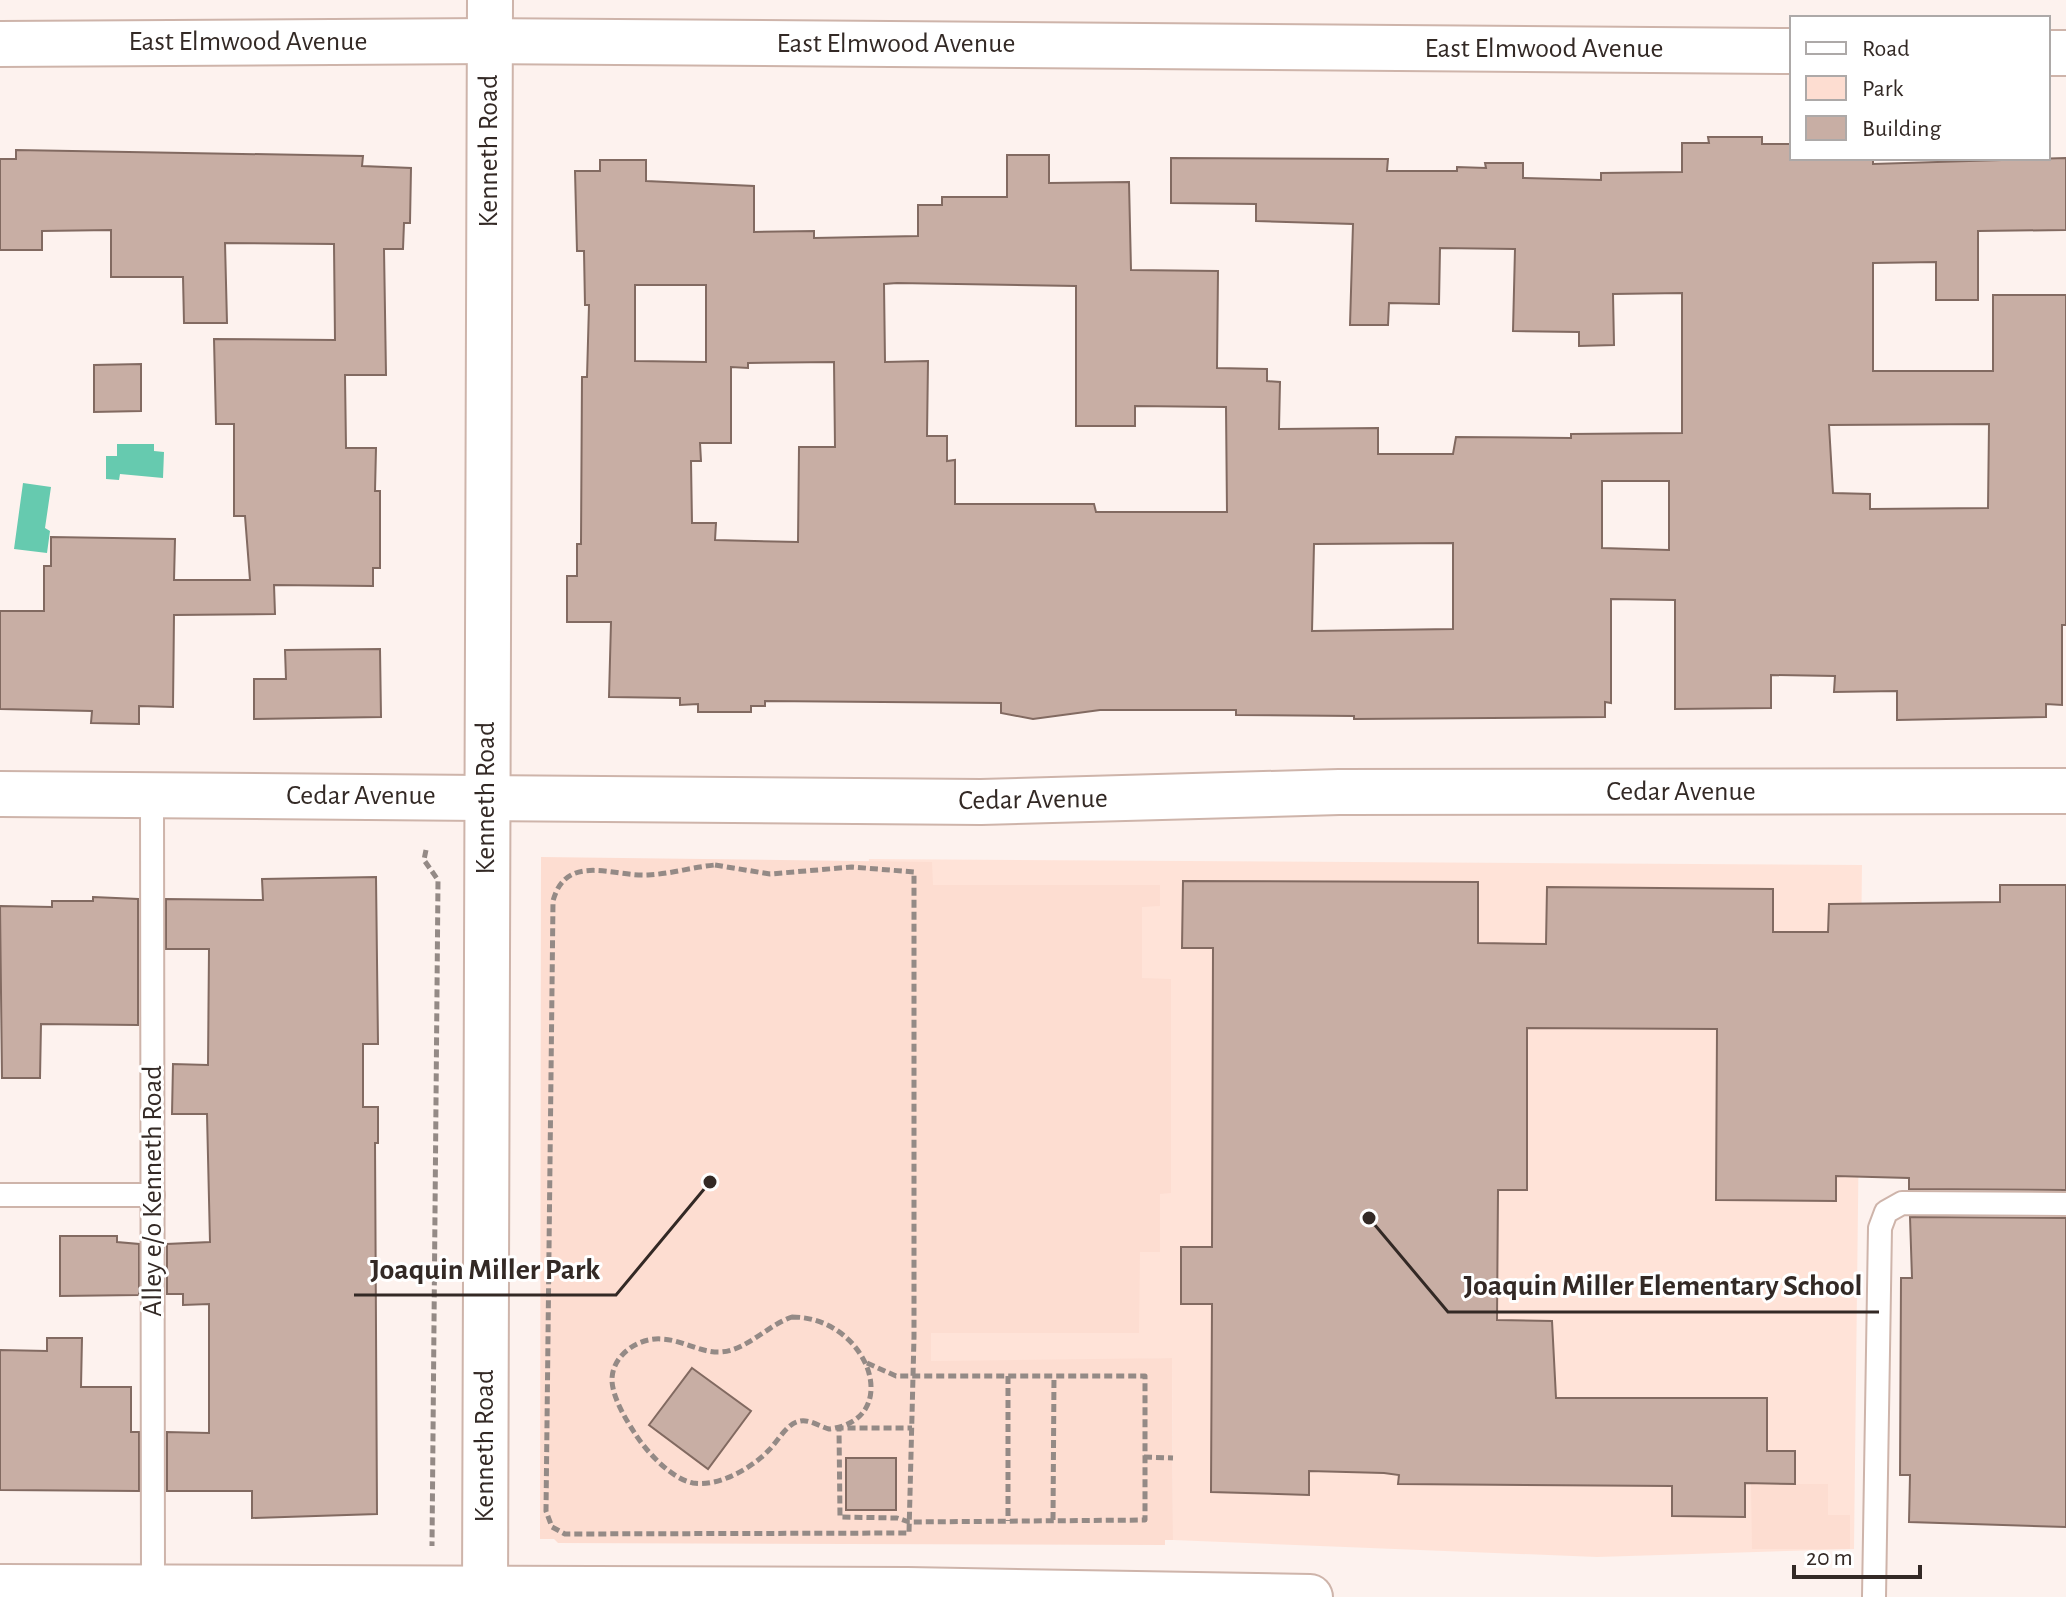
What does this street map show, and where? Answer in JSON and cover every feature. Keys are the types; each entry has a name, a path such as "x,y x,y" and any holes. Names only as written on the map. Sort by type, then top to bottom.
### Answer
{"street":[{"name":"East Elmwood Avenue","path":"0,44 490,20 1790,51"},
{"name":"Kenneth Road","path":"485,1594 490,20"},
{"name":"Cedar Avenue","path":"0,794 981,802 1339,792 2066,791"},
{"path":"0,1587 485,1594 908,1590 1310,1597"}],"lane":[{"name":"Alley e/o Kenneth Road","path":"152,795 153,1588"},
{"path":"0,1195 153,1195"},
{"path":"1874,1597 1880,1228 1886,1212 1902,1203 2066,1204"}],"path":[{"path":"426,850 424,860 438,880 432,1555"},
{"path":"715,865 770,874 852,867 914,872 912,1377 909,1533 565,1534 549,1522 546,1511 553,901 556,888 566,878 577,872 614,869 650,875 715,865"},
{"path":"839,1428 840,1517 897,1518 909,1522 1145,1520 1145,1376 912,1377 883,1373 867,1363 837,1329 808,1317 792,1317 768,1326 736,1349 702,1351 663,1339 648,1339 625,1351 615,1365 612,1380 615,1394 633,1431 657,1459 689,1482 706,1484 738,1473 767,1452 791,1424 800,1421 839,1428 912,1428"},
{"path":"839,1428 855,1418 869,1399 872,1376 867,1363"},
{"path":"1008,1376 1008,1521"},
{"path":"1053,1520 1054,1376"},
{"path":"1144,1457 1173,1458"}],"shaded area":[{"path":"117,444 154,444 154,451 164,452 163,478 120,474 119,480 106,479 106,456 117,456"},
{"path":"23,483 51,487 45,528 50,531 47,553 14,549"},
{"path":"869,859 1862,865 1854,1549 1597,1557 1173,1540 1172,1358 926,1366 867,876"}],"green space":[{"path":"541,857 932,862 933,885 1160,885 1160,906 1142,907 1142,978 1171,979 1171,1193 1160,1194 1160,1252 1140,1252 1139,1333 931,1333 931,1361 1172,1358 1173,1540 1165,1540 1165,1545 558,1543 554,1539 540,1539"},
{"path":"1751,1484 1828,1484 1828,1515 1850,1515 1850,1549 1752,1549"}],"building":[{"path":"1708,137 1762,137 1762,144 1790,144 1790,160 1873,160 1873,164 2066,158 2066,230 1978,231 1978,300 1936,300 1936,262 1873,263 1873,371 1993,371 1993,295 2066,295 2066,625 2062,625 2062,705 2046,704 2046,717 1897,720 1897,691 1834,692 1835,676 1771,675 1771,708 1675,709 1675,600 1611,599 1611,703 1605,702 1605,717 1354,719 1354,716 1236,715 1236,710 1100,710 1033,719 1001,713 1001,703 765,701 765,706 751,706 751,712 698,712 698,704 680,705 680,698 609,697 611,622 567,622 567,576 577,576 577,544 581,544 582,377 587,377 589,305 585,305 584,251 577,251 575,171 600,171 600,160 646,160 646,181 754,186 754,232 814,231 814,238 918,236 918,205 942,205 942,197 1007,197 1007,155 1049,155 1049,183 1129,182 1131,270 1218,271 1217,368 1267,369 1267,381 1280,382 1279,429 1378,428 1378,454 1453,454 1456,437 1571,438 1571,434 1682,433 1682,293 1613,294 1614,345 1579,346 1579,332 1513,331 1515,249 1440,248 1439,304 1389,303 1388,325 1350,325 1353,224 1256,221 1256,204 1171,203 1171,158 1388,159 1387,171 1457,171 1457,167 1486,168 1485,163 1523,163 1523,178 1601,180 1601,173 1682,172 1682,143 1709,143","holes":["884,284 1076,286 1076,426 1135,426 1135,406 1226,407 1227,512 1096,512 1094,504 955,504 955,460 947,461 947,436 927,436 928,361 885,362","635,285 706,285 706,362 635,361","834,362 835,447 799,447 798,542 715,540 716,523 692,523 691,461 701,461 700,443 731,443 731,367 748,368 748,363","1989,424 1988,508 1870,509 1870,494 1833,493 1829,425","1602,481 1669,481 1669,550 1602,548","1453,543 1453,629 1312,631 1314,544"]},
{"path":"16,150 363,156 362,166 411,168 410,223 404,223 403,249 384,249 386,375 345,375 346,448 376,448 375,491 380,491 380,568 373,568 373,586 274,585 275,614 174,615 173,707 139,706 139,724 91,723 92,711 0,709 0,611 44,611 44,566 51,566 51,537 175,539 174,580 250,580 245,516 234,516 234,424 216,424 214,339 335,340 334,244 225,243 227,323 184,323 183,277 111,277 111,230 42,231 42,250 0,250 0,159 16,159"},
{"path":"141,364 141,411 94,412 94,365"},
{"path":"380,649 381,717 254,719 254,679 286,679 285,650"},
{"path":"376,877 378,1044 363,1044 363,1107 378,1107 378,1143 375,1143 377,1514 252,1518 252,1491 167,1491 167,1432 209,1433 209,1304 183,1305 183,1294 167,1294 167,1244 210,1242 207,1114 172,1114 173,1064 208,1065 209,949 166,949 166,899 263,900 262,879"},
{"path":"1183,881 1478,882 1478,943 1546,944 1547,887 1773,889 1773,932 1828,932 1829,904 2000,902 2000,885 2066,885 2066,1190 1909,1189 1909,1178 1836,1176 1836,1201 1716,1200 1717,1029 1527,1028 1527,1190 1498,1190 1497,1320 1552,1321 1556,1398 1767,1398 1767,1451 1795,1451 1795,1484 1745,1483 1745,1517 1672,1516 1672,1486 1398,1484 1399,1475 1309,1471 1309,1495 1211,1492 1212,1304 1181,1304 1181,1247 1212,1247 1213,948 1182,948"},
{"path":"93,897 138,899 138,1025 41,1024 40,1078 2,1078 0,906 52,907 52,901 93,901"},
{"path":"1910,1217 2066,1218 2066,1527 1909,1522 1910,1475 1900,1475 1901,1278 1912,1278"},
{"path":"60,1236 117,1236 117,1242 139,1244 139,1295 60,1296"},
{"path":"47,1338 82,1338 81,1387 131,1387 131,1432 139,1432 139,1491 0,1490 0,1350 47,1351"},
{"path":"692,1368 751,1411 708,1469 649,1425"},
{"path":"846,1458 896,1458 896,1510 846,1510"}],"place":[{"name":"Joaquin Miller Park","path":"710,1182"},
{"name":"Joaquin Miller Elementary School","path":"1369,1218"}]}
